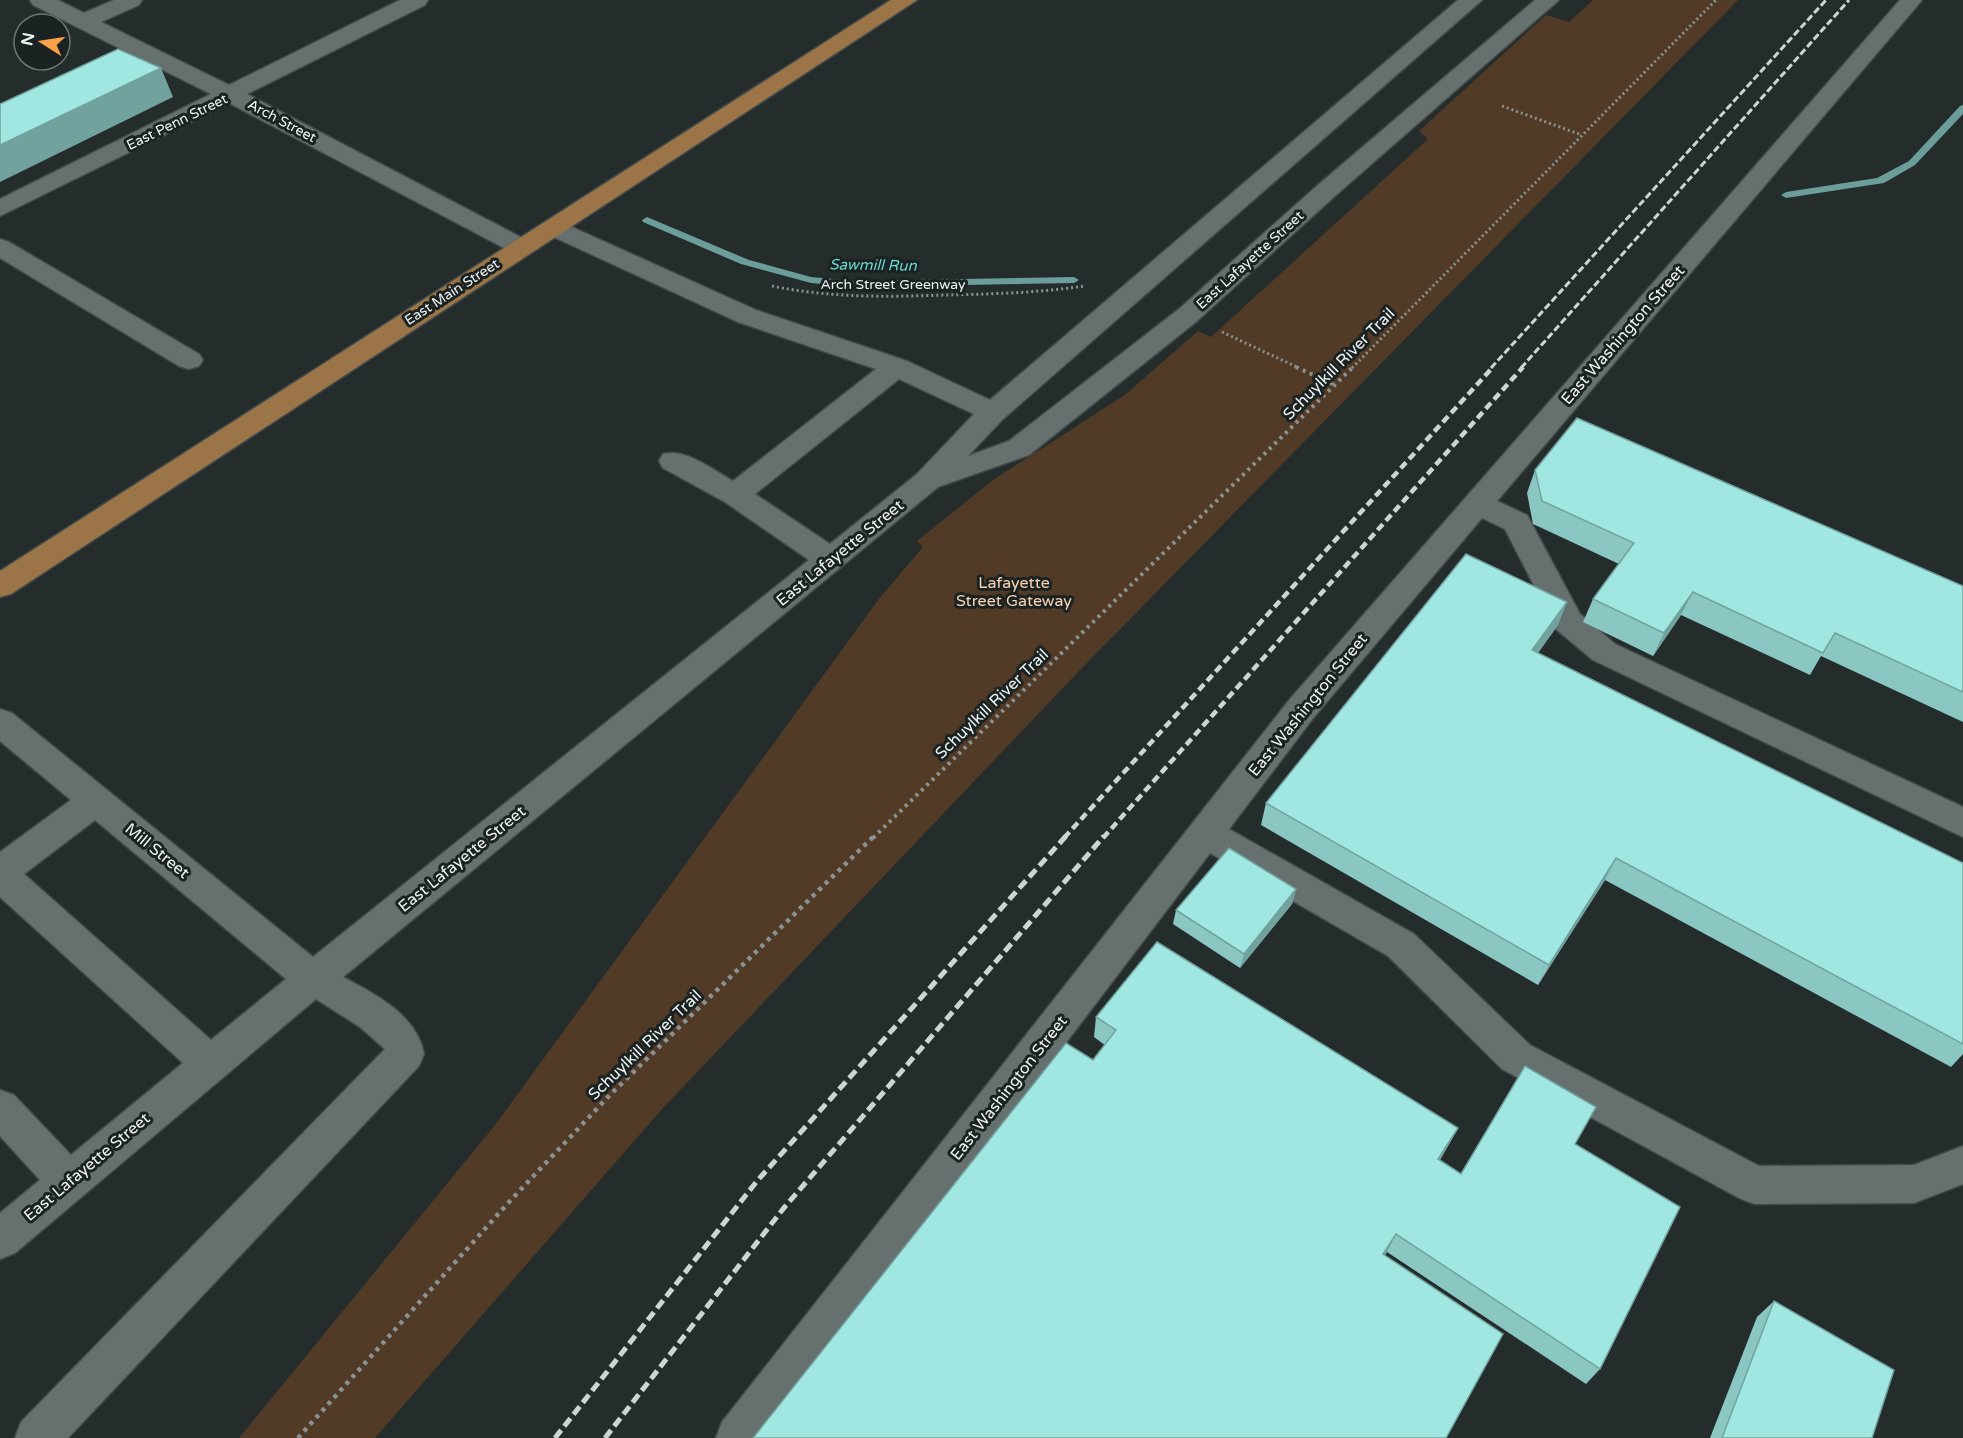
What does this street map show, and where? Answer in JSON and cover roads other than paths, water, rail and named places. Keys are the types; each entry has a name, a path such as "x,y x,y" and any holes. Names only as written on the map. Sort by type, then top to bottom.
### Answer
{"main road":[{"name":"East Main Street","path":"0,586 521,246 554,228 906,0"}],"street":[{"name":"Arch Street","path":"42,0 231,94 521,246"},
{"path":"83,22 131,0"},
{"name":"East Penn Street","path":"0,209 417,0"},
{"name":"East Lafayette Street","path":"0,1239 313,979 832,560 927,481 993,412 1133,291 1484,9 1548,0"},
{"name":"East Washington Street","path":"738,1438 1302,708 1911,0"},
{"name":"East Lafayette Street","path":"927,481 1019,448 1188,315 1327,190 1484,9"},
{"path":"554,228 747,316 897,367 993,412"},
{"path":"0,247 189,360"},
{"path":"735,495 897,367"},
{"path":"673,461 735,495 832,560"},
{"path":"1478,504 1516,522 1568,622 1604,652 1963,823"},
{"name":"Mill Street","path":"0,722 313,979 350,999 394,1034 403,1042 405,1054 37,1438"},
{"path":"96,801 0,874 211,1064"},
{"path":"1206,833 1401,945 1516,1058 1755,1185 1914,1184 1963,1165"},
{"path":"0,1108 69,1182"}],"waterway":[{"name":"Sawmill Run","path":"1786,195 1880,181 1912,163 1963,108"},
{"name":"Sawmill Run","path":"647,220 745,262 811,280 855,284 1074,280"}],"railway":[{"path":"1491,368 1826,0"},
{"path":"1521,368 1849,0"},
{"path":"1064,838 1493,367"},
{"path":"1103,838 1523,367"},
{"path":"555,1438 757,1181 1066,836"},
{"path":"605,1438 783,1209 1104,836"}],"park label":[{"name":"Lafayette Street Gateway","path":"1014,592"}]}
